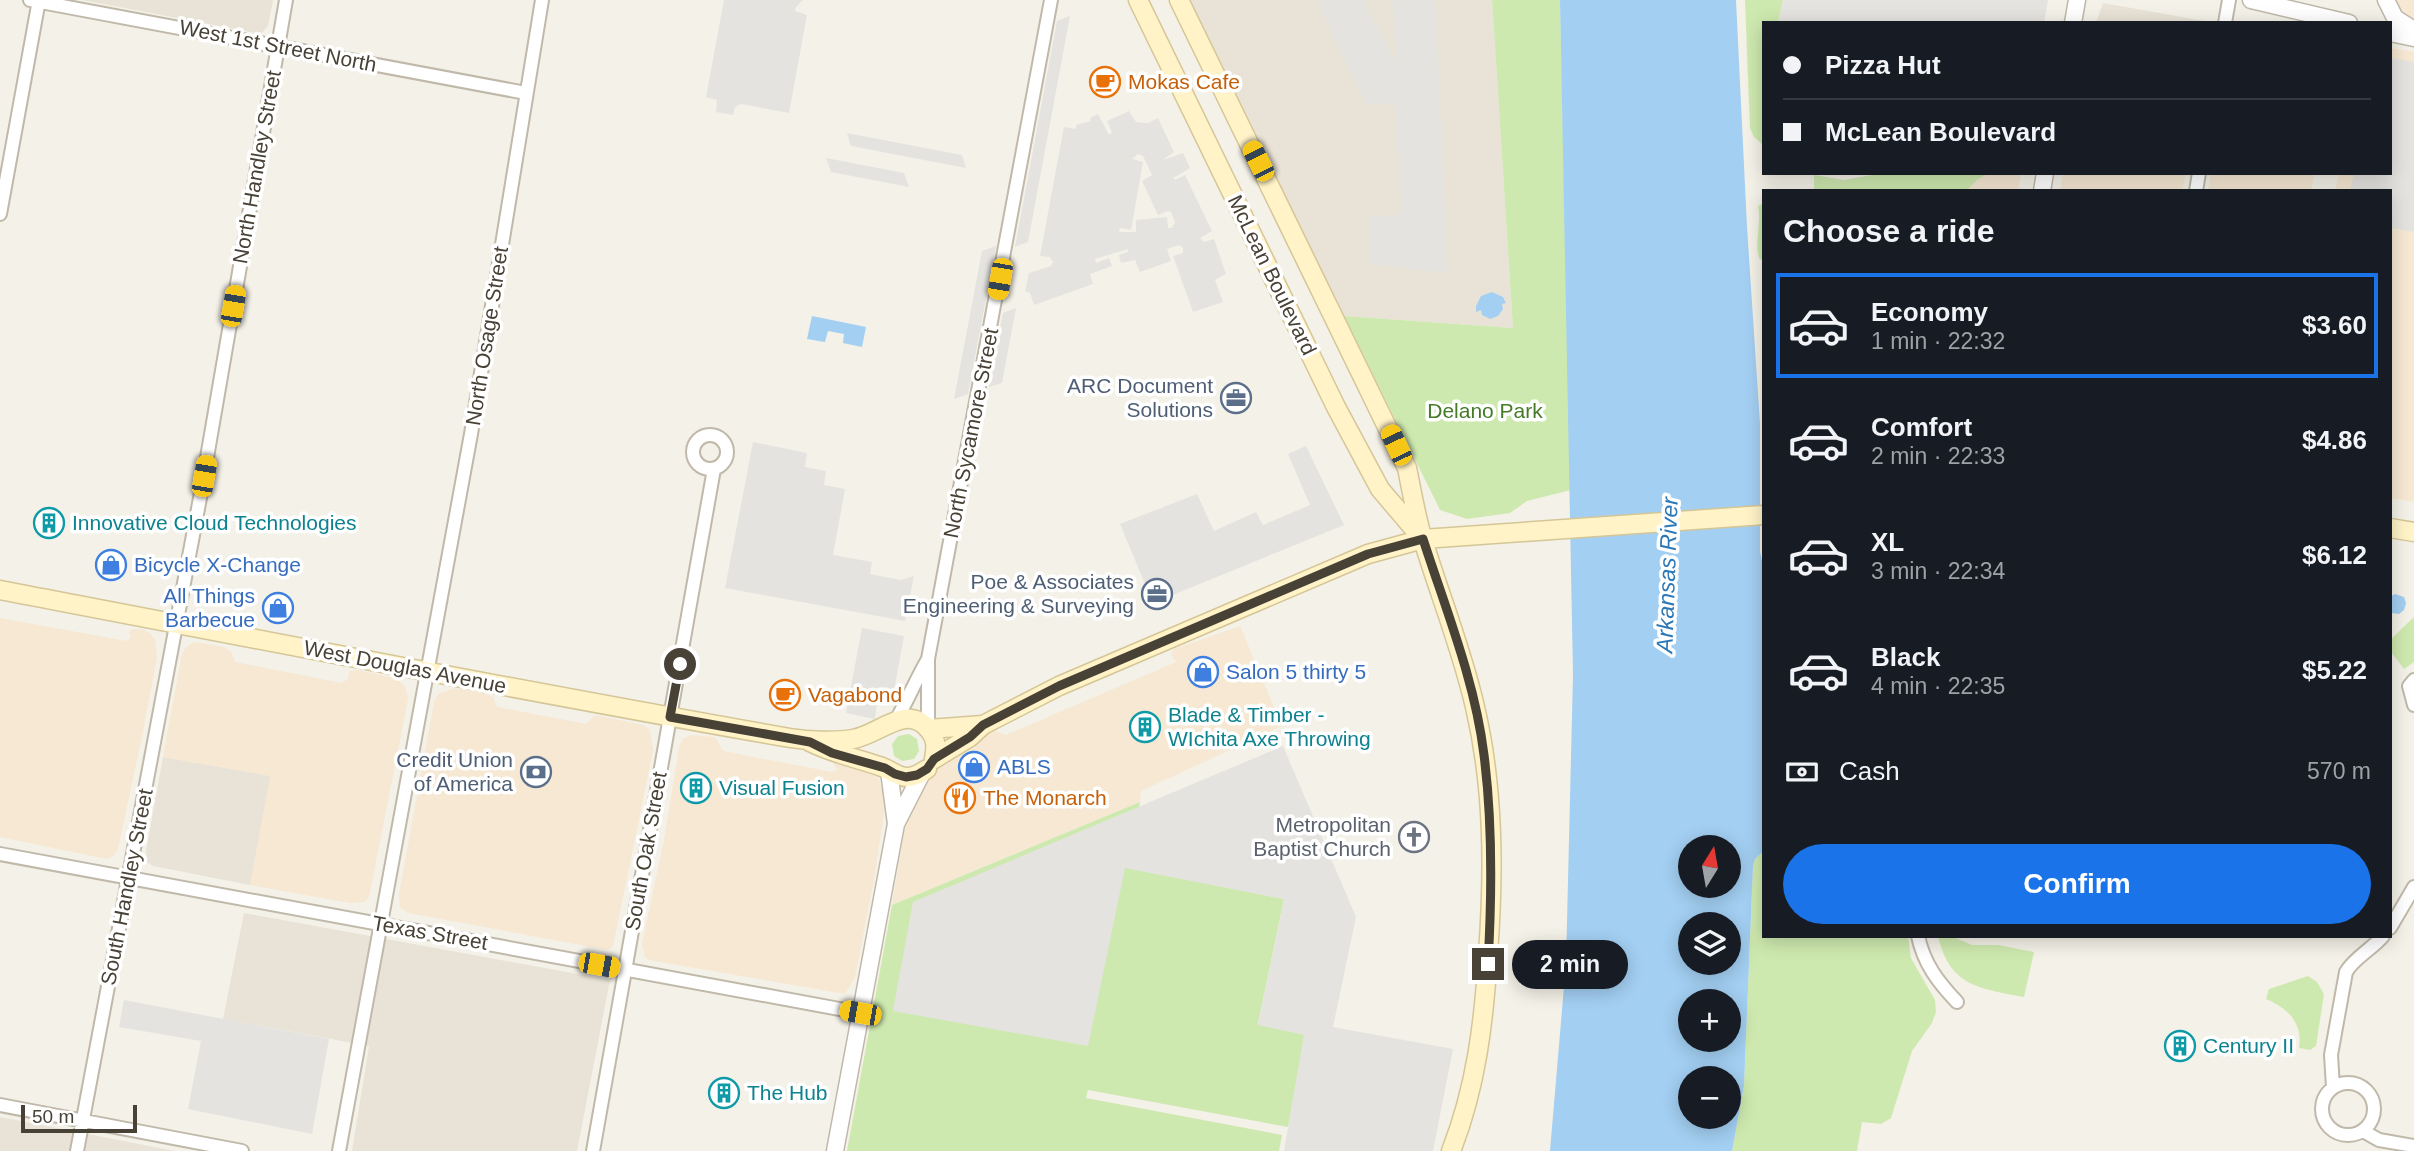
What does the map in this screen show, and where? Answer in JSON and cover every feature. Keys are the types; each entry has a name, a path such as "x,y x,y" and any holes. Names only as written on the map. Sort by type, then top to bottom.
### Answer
{"main road":[{"name":"McLean Boulevard","path":"1138,0 1336,407 1380,489 1423,539"},
{"name":"McLean Boulevard","path":"1179,0 1407,468 1423,539 1460,650 1475,707 1484,754 1492,866 1485,1008 1467,1104 1451,1151"},
{"path":"928,766 983,725 1059,686 1368,554 1423,539 1762,514"},
{"path":"2392,528 2414,532"},
{"name":"West Douglas Avenue","path":"0,590 810,742 871,735 891,723"},
{"path":"887,769 879,758 879,736 891,723 907,718 918,720 929,728 934,737 936,748 928,766"},
{"path":"929,728 983,725"},
{"name":"West Douglas Avenue","path":"810,742 832,753 906,777 928,766"}],"street":[{"name":"West 1st Street North","path":"36,0 526,93"},
{"path":"0,214 36,0"},
{"name":"North Handley Street","path":"176,623 286,0"},
{"name":"North Osage Street","path":"339,1151 471,434 542,0"},
{"name":"North Sycamore Street","path":"929,728 928,659 1051,0"},
{"path":"2073,21 2077,0"},
{"path":"2225,21 2229,0"},
{"path":"2251,0 2341,21"},
{"path":"2273,5 2301,0"},
{"path":"2386,0 2395,18 2414,30"},
{"path":"2392,33 2414,38"},
{"name":"South Oak Street","path":"593,1151 714,469"},
{"name":"South Handley Street","path":"77,1151 176,623"},
{"name":"North Sycamore Street","path":"891,723 909,699 915,681 928,659"},
{"path":"2414,680 2409,686 2414,705"},
{"path":"835,1151 896,824 928,766"},
{"path":"887,769 896,824"},
{"name":"Texas Street","path":"0,854 860,1013"},
{"path":"2392,925 2414,887"},
{"path":"1919,938 1929,968 1938,983 1957,1002"},
{"path":"2333,1087 2331,1055 2346,972 2349,966 2371,950 2381,938"},
{"path":"2342,1083 2353,1083 2370,1094 2374,1114 2363,1131 2343,1135 2333,1132 2326,1124 2322,1115 2322,1104 2325,1095 2333,1087 2342,1083"},
{"path":"0,1105 242,1151"},
{"path":"2363,1131 2379,1140 2414,1146"}],"shaded area":[{"path":"82,0 273,0 268,26 261,34"},
{"path":"724,0 803,0 795,11 807,15 789,113 741,104 735,107 733,115 716,112 717,100 706,97"},
{"path":"1190,0 1492,0 1513,328 1344,316"},
{"path":"1316,0 1363,0 1396,63 1392,0 1436,0 1447,273 1369,264 1369,217 1402,214 1395,105 1366,104"},
{"path":"1783,0 2048,0 2044,21 1778,21"},
{"path":"2394,0 2414,0 2414,18 2402,13"},
{"path":"2103,3 2203,21 2097,21"},
{"path":"1070,16 1028,242 1015,247 1057,21"},
{"path":"2392,48 2414,52 2414,502 2392,498 2392,189 2335,189 2339,175 2392,175"},
{"path":"2392,58 2414,62 2414,232 2392,228 2392,189 2350,189 2354,175 2392,175"},
{"path":"1129,111 1136,122 1148,123 1158,118 1174,152 1163,160 1183,153 1190,168 1173,178 1175,180 1185,175 1212,231 1200,238 1204,242 1214,239 1226,274 1215,280 1223,302 1193,312 1173,256 1183,253 1183,248 1179,245 1167,249 1171,261 1140,272 1135,260 1121,263 1119,255 1128,252 1128,249 1095,259 1096,263 1109,258 1112,266 1090,274 1093,284 1034,305 1030,293 1025,291 1029,273 1051,266 1053,262 1050,257 1040,256 1064,127 1076,129 1076,125 1091,121 1090,118 1098,114 1109,135 1112,132 1107,121","holes":["1138,154 1143,156 1152,175 1142,181 1158,215 1171,212 1175,222 1172,228 1168,228 1167,217 1136,220 1136,232 1119,232 1120,228 1131,230 1143,162 1132,159"]},
{"path":"847,133 962,155 966,168 851,146"},
{"path":"826,158 904,173 909,187 831,172"},
{"path":"1958,175 2021,175 2018,189 1904,189"},
{"path":"2063,175 2186,175 2182,189 2060,189"},
{"path":"2211,175 2314,175 2311,189 2208,189"},
{"path":"996,246 968,394 954,399 982,251"},
{"path":"1016,308 1002,383 989,387 1003,313"},
{"path":"753,442 807,453 805,467 826,471 824,485 845,489 833,555 872,562 870,574 901,580 914,576 905,621 725,588"},
{"path":"1306,446 1344,525 1153,603 1120,524 1197,494 1214,531 1256,512 1263,525 1310,505 1288,454"},
{"path":"0,618 126,641 131,638 129,632 132,629 142,629 150,633 155,640 157,658 118,849 114,856 107,859 0,837"},
{"path":"1240,626 1282,726 1141,791 1140,802 892,905 906,821 924,781 950,754 993,730 1006,735 1176,662 1171,654 1174,649"},
{"path":"862,628 904,636 892,702 877,700 875,719 846,713"},
{"path":"194,642 224,647 231,652 235,662 342,683 348,679 350,671 357,670 398,679 404,686 408,696 407,705 369,897 365,902 350,903 250,885 270,776 163,757 182,654 186,647"},
{"path":"455,688 485,693 493,697 497,707 586,724 595,715 643,725 650,730 653,751 613,946 608,950 409,913 400,908 399,894 434,702 438,694"},
{"path":"691,735 715,737 723,751 832,772 837,770 833,763 836,760 871,770 878,778 886,799 874,879 855,977 845,994 649,960 645,957 642,944 664,840 679,748 683,739"},
{"path":"1283,746 1356,917 1333,1027 1453,1049 1433,1151 1284,1151 1304,1035 1258,1025 1284,899 1125,868 1088,1046 893,1011 913,902"},
{"path":"163,757 271,776 250,885 153,866 147,862 146,851"},
{"path":"244,913 610,980 577,1151 352,1151 369,1046 223,1019"},
{"path":"124,1000 329,1039 312,1134 188,1109 201,1041 119,1027"},
{"path":"0,1117 175,1151 0,1151"}],"green space":[{"name":"Delano Park","path":"1492,0 1560,0 1571,490 1527,501 1510,513 1467,519 1440,510 1344,316 1513,328"},
{"path":"1745,0 1783,0 1778,21 1762,21 1762,144 1754,137 1750,128"},
{"path":"1814,175 1844,180 1872,175 1986,175 1968,189 1814,189"},
{"path":"1758,206 1762,206 1760,260 1757,241"},
{"path":"2414,617 2414,662 2404,669 2392,653 2392,638"},
{"path":"909,734 917,739 919,751 914,759 902,761 894,756 892,744 898,736"},
{"path":"1140,802 1128,868 1284,899 1258,1024 1305,1034 1288,1127 1088,1090 1086,1098 1282,1135 1279,1151 847,1151 892,905"},
{"path":"1762,853 1762,938 1908,938 1911,958 1935,1000 1936,1012 1932,1023 1912,1051 1891,1118 1881,1124 1862,1122 1857,1151 1732,1151 1736,1129 1741,1129 1755,859"},
{"path":"1939,938 1956,938 1972,945 1998,945 2034,952 2024,997 1993,991 1969,982 1950,966"},
{"path":"2308,976 2317,982 2324,994 2316,1046 2310,1050 2299,1048 2299,1031 2287,1012 2266,999 2269,989"}],"water":[{"name":"Arkansas River","path":"1560,0 1736,0 1760,424 1762,561 1762,853 1755,859 1753,866 1744,1086 1741,1102 1741,1066 1678,1066 1678,1129 1736,1129 1732,1151 1550,1151 1566,963 1573,675"},
{"path":"1492,292 1503,297 1506,303 1502,304 1503,309 1498,316 1490,319 1482,315 1481,310 1476,312 1476,306 1481,296"},
{"path":"812,316 866,327 862,347 843,343 844,334 828,331 825,342 807,339"},
{"path":"2392,596 2404,597 2404,610 2399,614 2392,613"}],"place":[{"name":"Mokas Cafe","path":"1105,82"},
{"name":"ARC Document Solutions","path":"1236,398"},
{"name":"Innovative Cloud Technologies","path":"49,523"},
{"name":"Bicycle X-Change","path":"111,565"},
{"name":"Poe & Associates Engineering & Surveying","path":"1157,594"},
{"name":"All Things Barbecue","path":"278,608"},
{"name":"Salon 5 thirty 5","path":"1203,672"},
{"name":"Vagabond","path":"785,695"},
{"name":"Blade & Timber - WIchita Axe Throwing","path":"1145,727"},
{"name":"ABLS","path":"974,767"},
{"name":"Credit Union of America","path":"536,772"},
{"name":"Visual Fusion","path":"696,788"},
{"name":"The Monarch","path":"960,798"},
{"name":"Metropolitan Baptist Church","path":"1414,837"},
{"name":"Century II","path":"2180,1046"},
{"name":"The Hub","path":"724,1093"}],"route":[{"path":"680,664 670,717 810,742 832,753 906,777 927,769 934,759 970,737 983,725 1059,686 1368,554 1423,539 1460,650 1484,754 1492,866 1488,964"}]}
